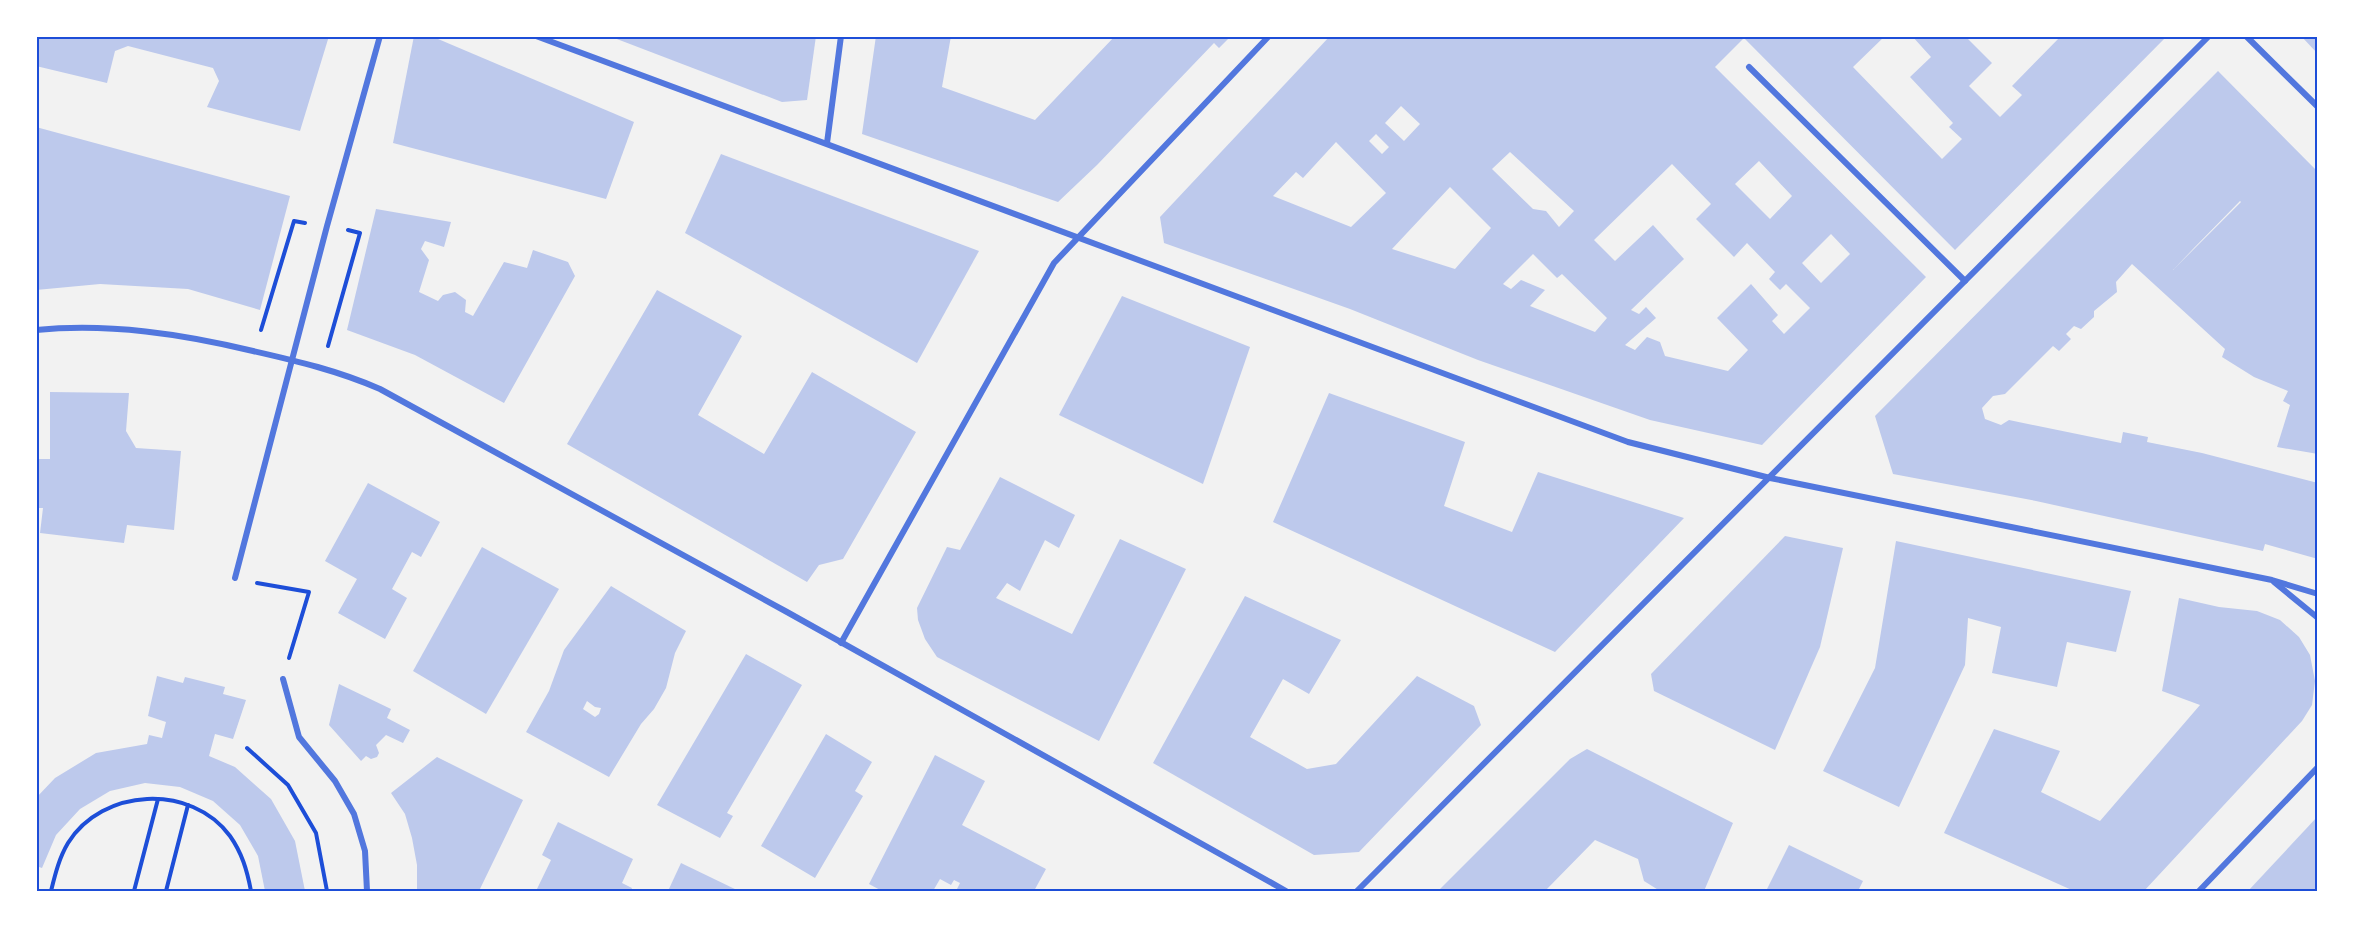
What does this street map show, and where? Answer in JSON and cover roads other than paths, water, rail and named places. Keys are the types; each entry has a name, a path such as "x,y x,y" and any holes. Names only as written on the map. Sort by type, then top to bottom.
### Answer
{"street":[{"path":"234,578 380,36"},
{"path":"536,36 1628,442 1770,478 2272,580 2318,594"},
{"path":"827,143 841,36"},
{"path":"841,643 1054,263 1269,36"},
{"path":"1357,891 2209,36"},
{"path":"2246,36 2318,107"},
{"path":"1749,67 1965,281"},
{"path":"36,330 100,327 205,339 322,366 380,388 1286,891"},
{"path":"2272,580 2318,618"},
{"path":"283,679 299,737 335,781 354,814 365,851 367,891"},
{"path":"2199,891 2318,767"}]}
